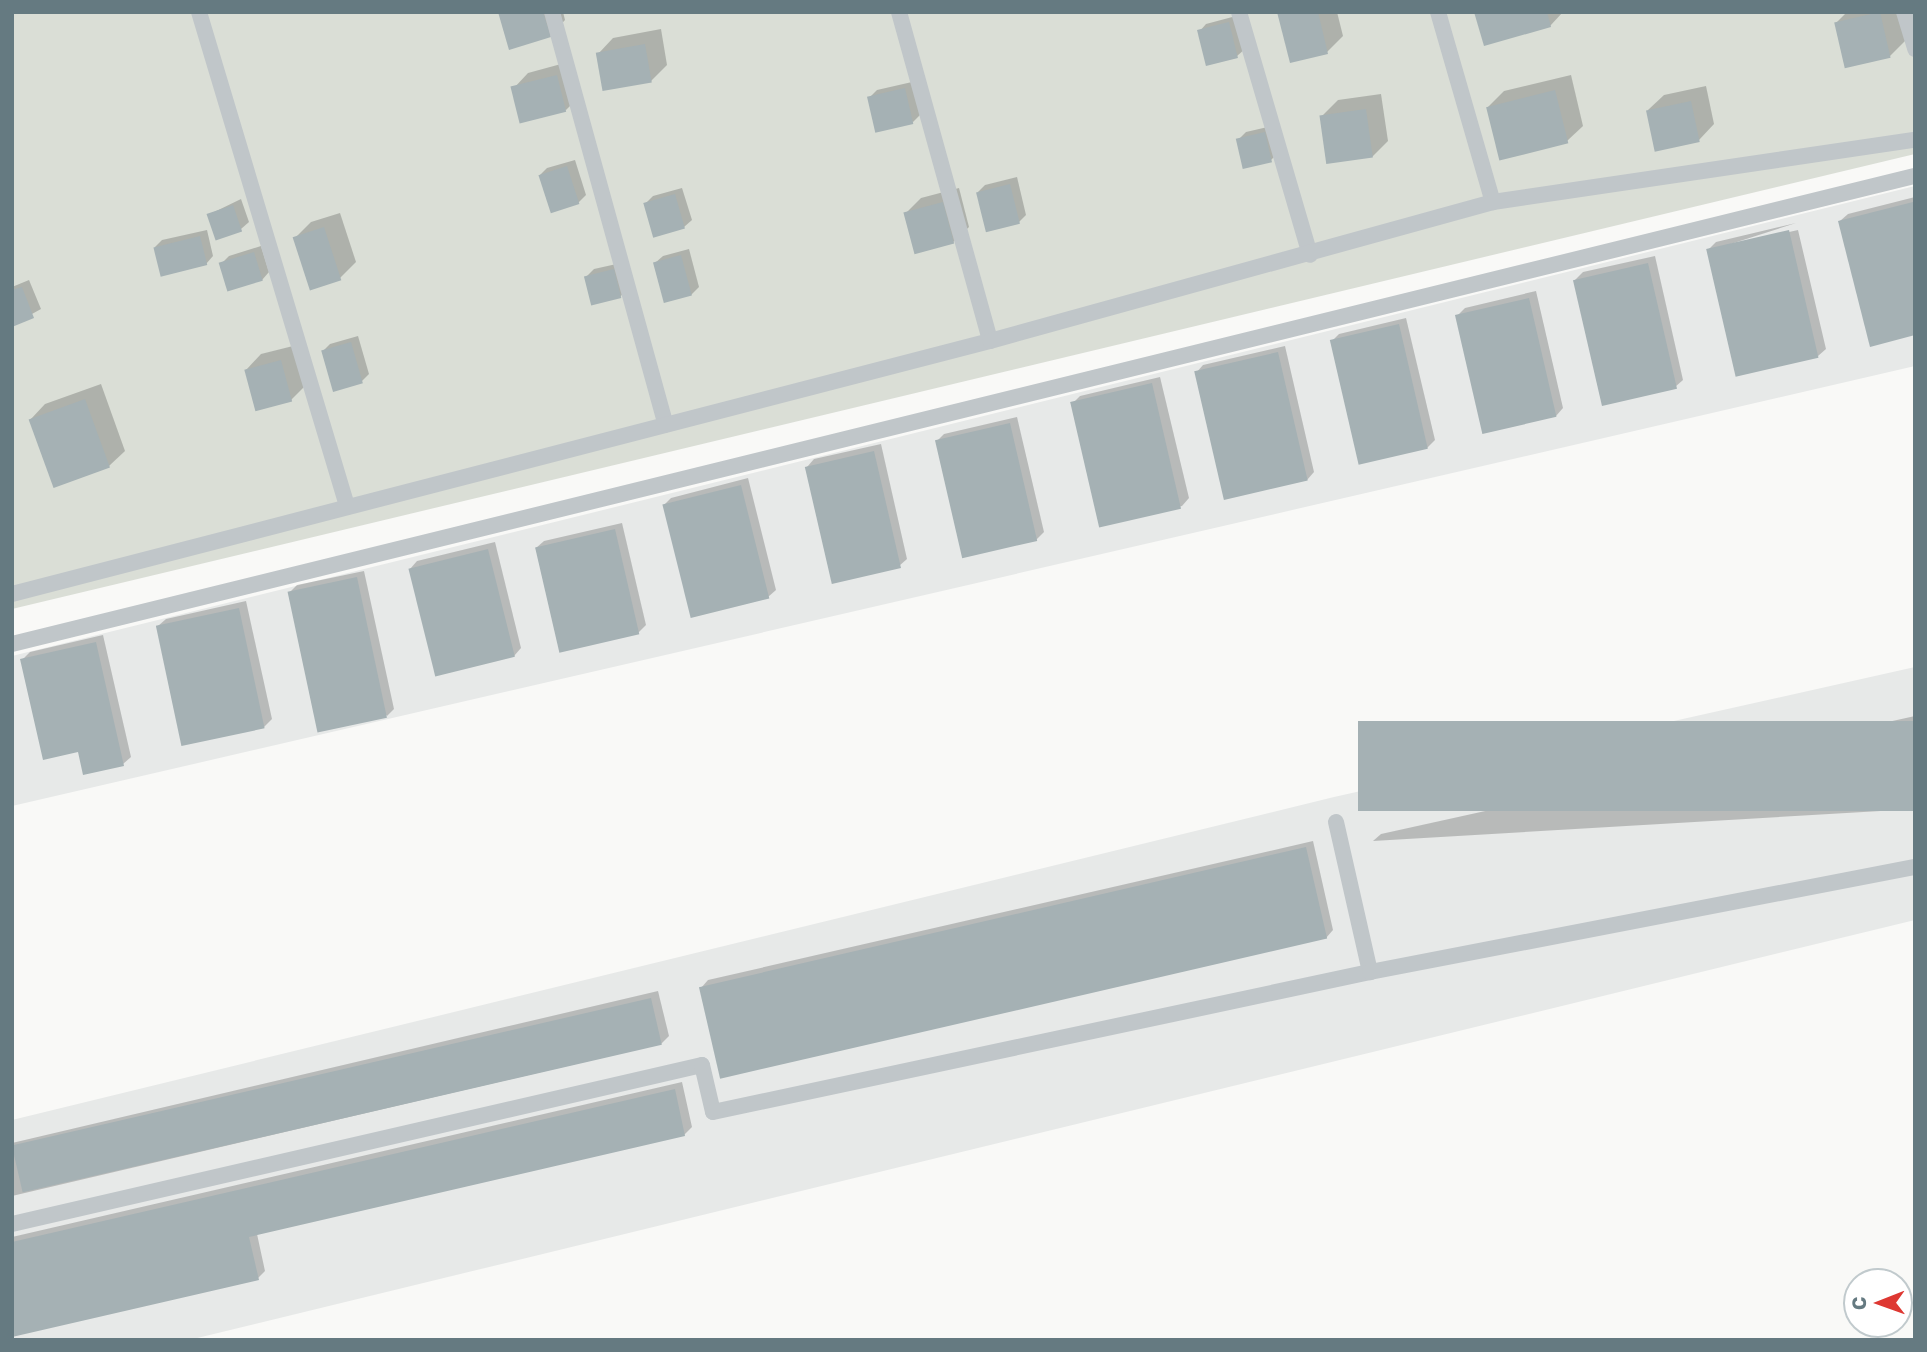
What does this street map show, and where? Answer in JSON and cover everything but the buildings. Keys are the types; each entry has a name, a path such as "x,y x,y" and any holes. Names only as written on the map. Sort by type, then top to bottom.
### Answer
{"lane":[{"path":"199,12 347,506"},
{"path":"552,12 666,425"},
{"path":"899,12 990,341"},
{"path":"1239,12 1310,255"},
{"path":"1438,12 1493,202"},
{"path":"1904,12 1915,49"},
{"path":"13,592 990,341 1310,255 1493,202 1915,140"},
{"path":"12,644 1915,176"},
{"path":"1336,822 1370,972"},
{"path":"12,1223 702,1065 713,1112 1370,972 1915,867"}],"shaded area":[{"path":"12,12 1915,12 1915,154 12,609"},
{"path":"1915,186 1915,366 12,806 12,656"},
{"path":"1915,667 1915,920 189,1340 12,1340 12,1120 1334,797"}]}
